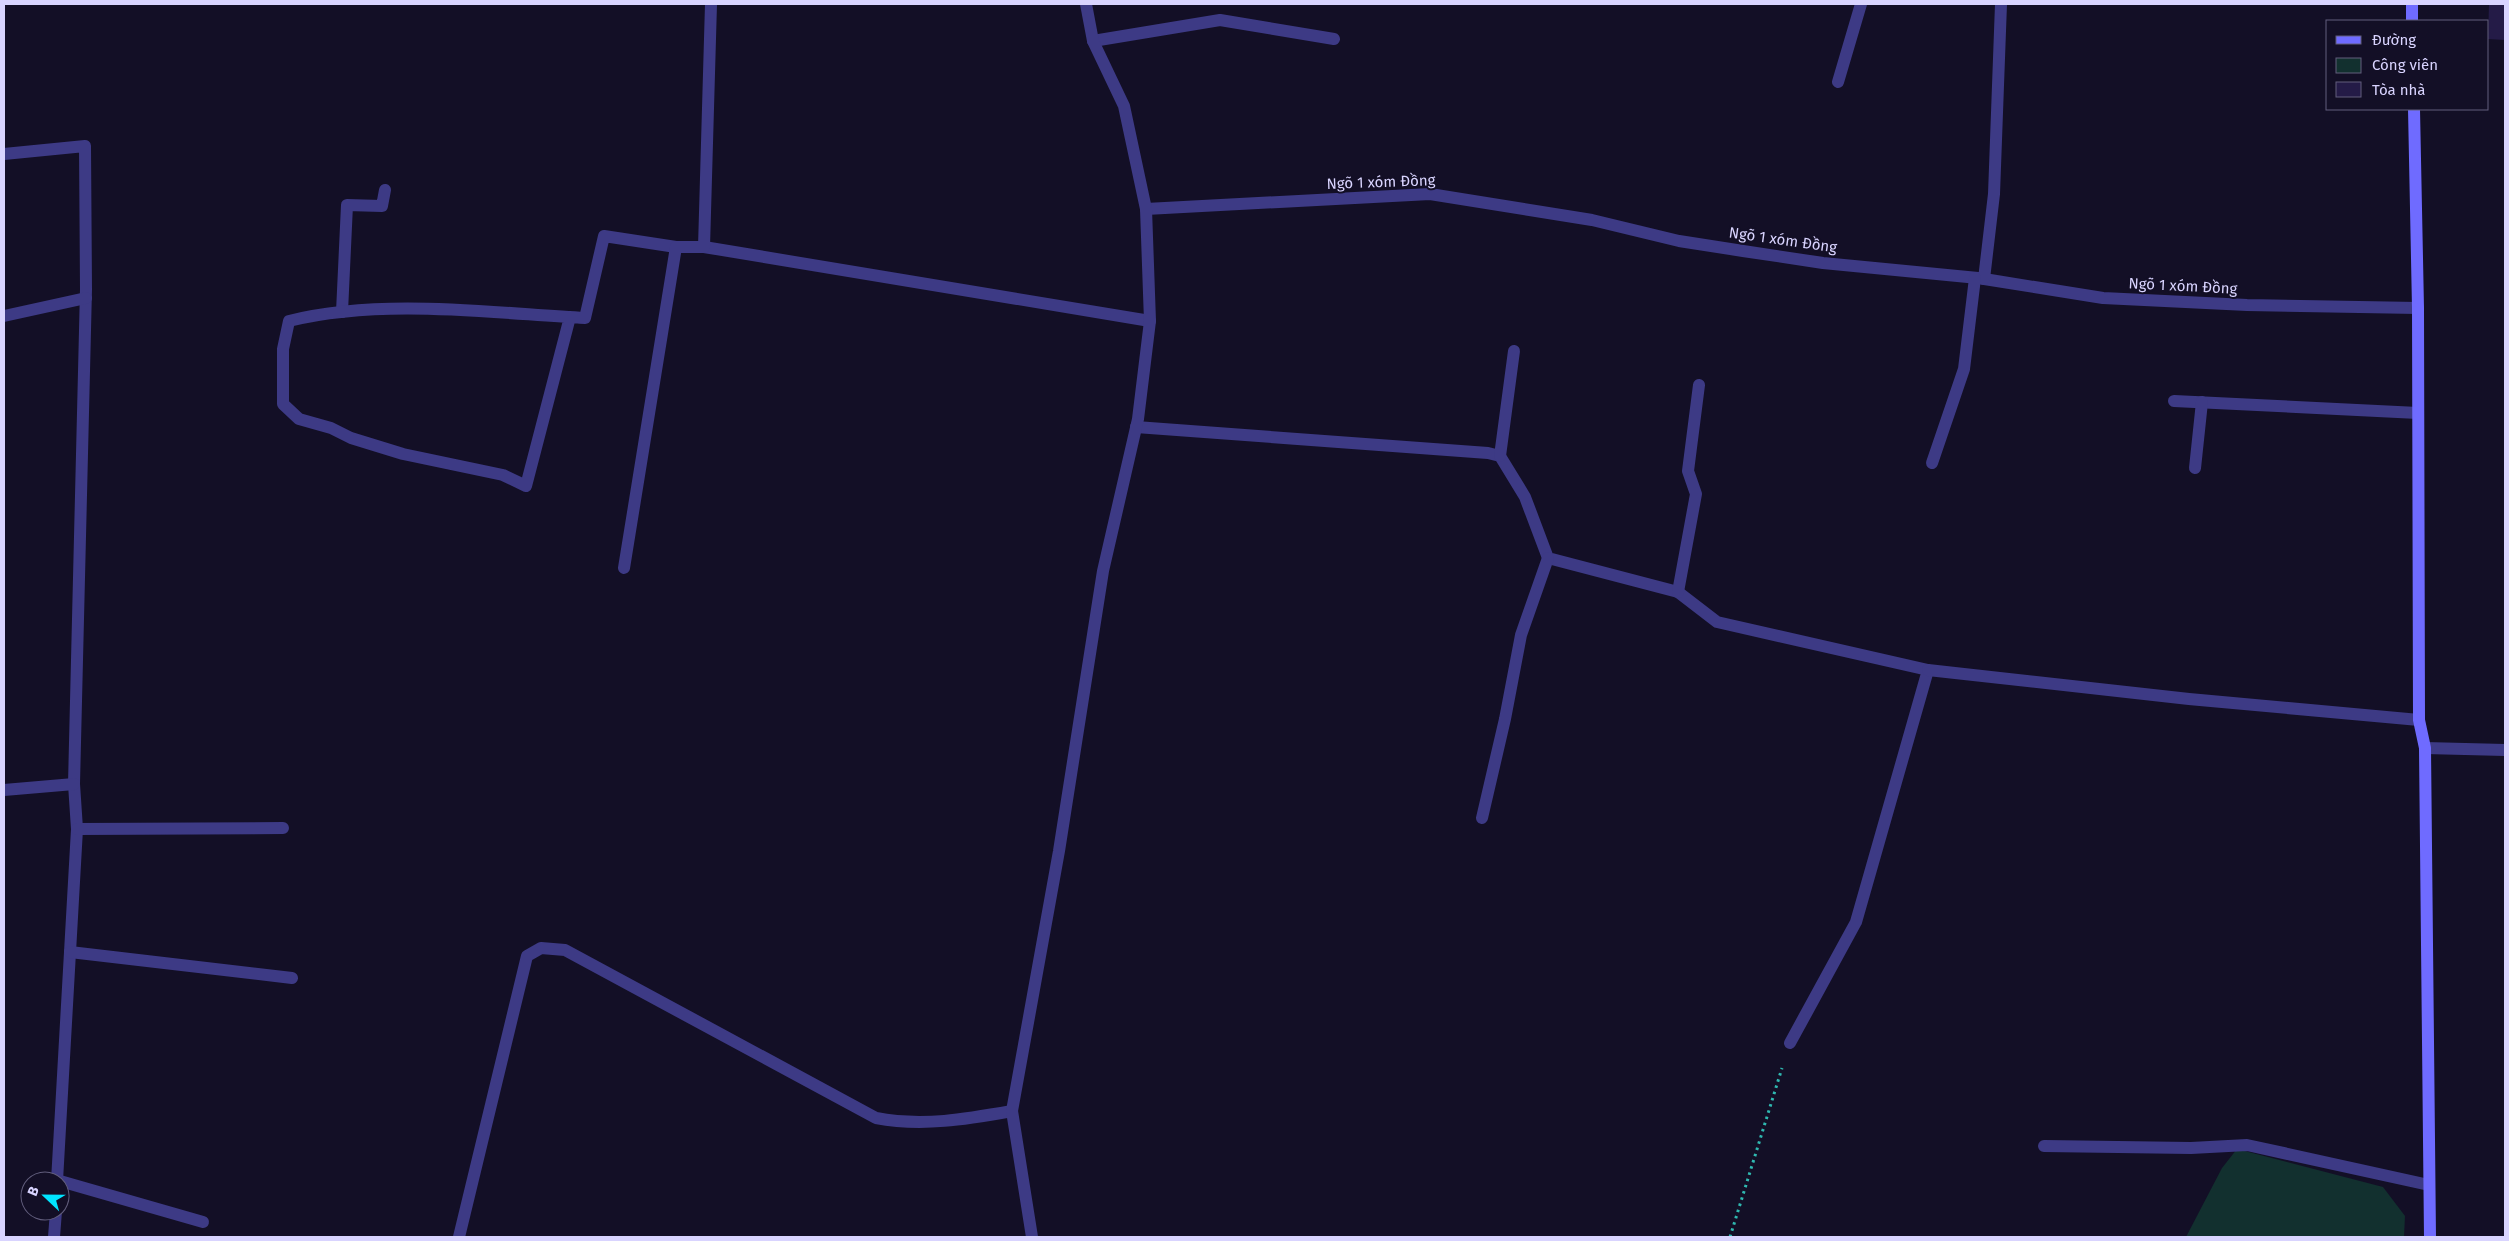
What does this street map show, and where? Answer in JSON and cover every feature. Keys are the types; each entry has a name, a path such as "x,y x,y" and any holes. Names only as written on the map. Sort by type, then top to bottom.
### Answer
{"street":[{"path":"704,247 711,4"},
{"path":"1032,1237 1012,1110 1059,851 1103,572 1136,428 1150,321 1146,209 1124,106 1093,41 1086,4"},
{"path":"1838,82 1861,4"},
{"path":"1932,463 1964,369 1994,194 2001,4"},
{"path":"2412,4 2412,20"},
{"path":"1093,41 1220,20 1334,40"},
{"path":"2414,110 2418,308 2419,720 2424,748 2430,1237"},
{"path":"4,154 85,146 86,298 74,784 78,829 59,1171"},
{"path":"342,312 347,205 382,206 385,190"},
{"name":"Ngõ 1 xóm Đồng","path":"1146,209 1430,194 1592,220 1679,241 1743,251 1823,263 1979,279 2103,298 2247,305 2418,308"},
{"path":"570,317 526,486 503,476 403,454 351,438 331,428 299,420 283,404 283,349 289,321 313,315 367,309 433,310 570,317 585,318 604,236 676,247 704,247 1150,321"},
{"path":"624,568 676,247"},
{"path":"4,316 86,298"},
{"path":"1482,818 1505,719 1521,635 1548,558 1525,497 1500,456 1514,351"},
{"path":"1678,592 1696,494 1688,471 1699,385"},
{"path":"2174,401 2418,413"},
{"path":"2195,468 2202,402"},
{"path":"1136,428 1500,456"},
{"path":"1548,558 1678,592 1717,622 1928,670 2189,699 2419,720"},
{"path":"1790,1044 1856,922 1928,670"},
{"path":"2424,748 2505,750"},
{"path":"4,790 74,784"},
{"path":"78,829 283,828"},
{"path":"459,1237 526,956 541,948 565,950 876,1118 892,1121 952,1122 1012,1110"},
{"path":"70,952 292,978"},
{"path":"2044,1146 2191,1148 2247,1145 2429,1185"},
{"path":"70,1184 203,1222"},
{"path":"54,1237 55,1221"}],"path":[{"path":"1730,1237 1790,1044"}],"green space":[{"path":"2237,1149 2383,1187 2405,1216 2404,1237 2186,1237 2222,1168"}],"building":[{"path":"2489,4 2505,4 2505,40 2489,39"}]}
